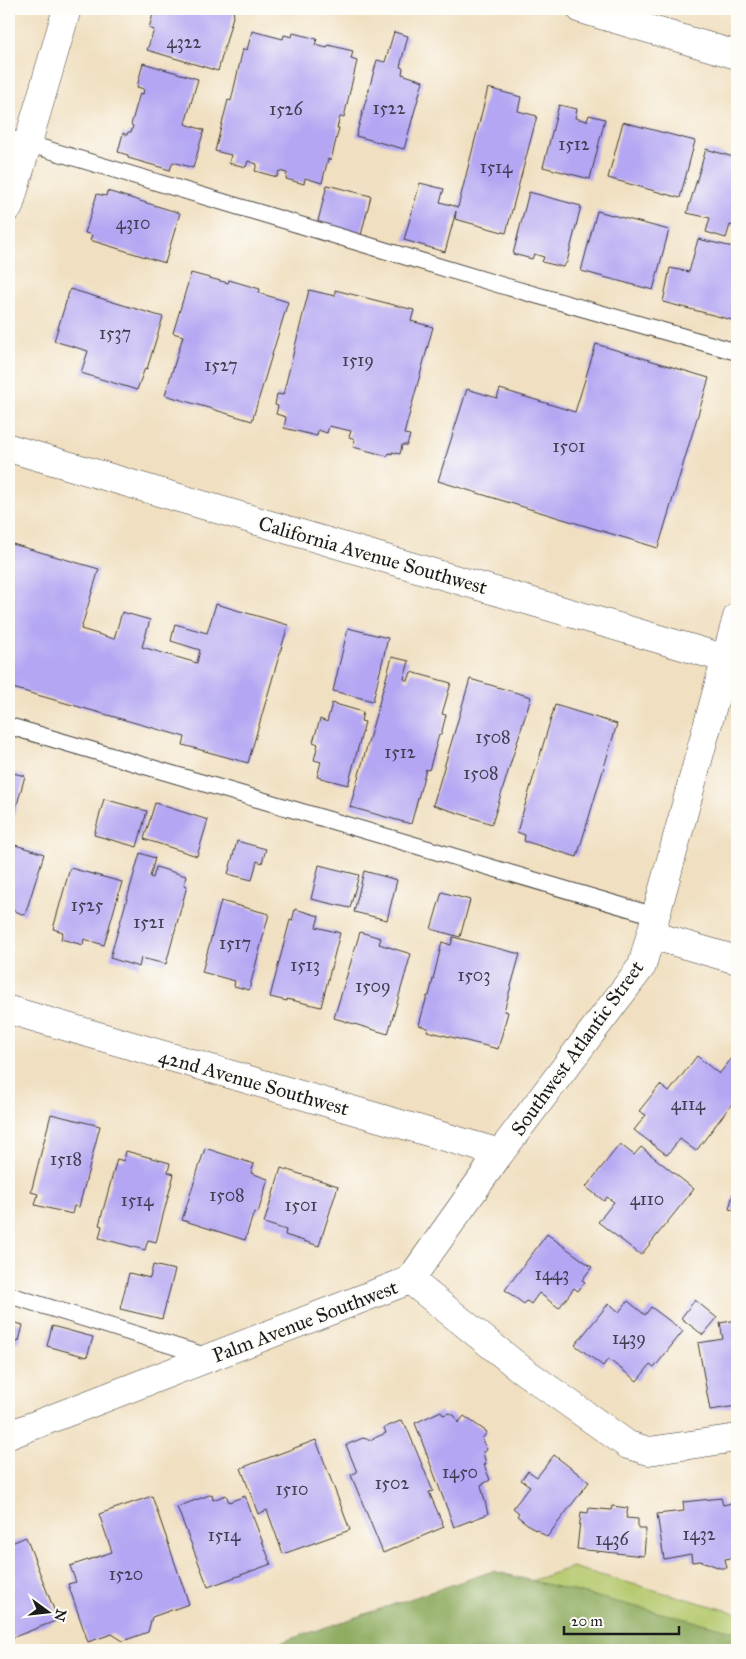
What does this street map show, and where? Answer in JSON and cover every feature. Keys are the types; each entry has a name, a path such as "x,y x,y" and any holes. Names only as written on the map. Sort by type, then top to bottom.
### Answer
{"street":[{"path":"9,207 18,140 67,9"},
{"path":"581,9 737,56"},
{"name":"California Avenue Southwest","path":"9,448 731,661"},
{"name":"Southwest Atlantic Street","path":"410,1280 500,1154 642,966 731,661 737,617"},
{"path":"653,925 737,960"},
{"name":"42nd Avenue Southwest","path":"9,1010 500,1154"},
{"name":"Palm Avenue Southwest","path":"9,1435 410,1280 521,1369 628,1445 649,1451 737,1438"}],"lane":[{"path":"18,140 494,283 737,352"},
{"path":"9,726 653,925"},
{"path":"9,1295 212,1357"}],"green space":[{"path":"572,1567 737,1613 737,1650 327,1650"},
{"path":"493,1571 737,1632 737,1650 258,1650"}],"building":[{"path":"152,9 234,9 218,71 147,50 154,30 149,28 154,11"},
{"path":"252,31 283,39 284,35 292,37 293,33 317,39 315,45 327,48 328,45 353,51 351,59 357,61 344,117 340,117 331,160 328,159 322,183 305,178 304,184 286,179 287,173 279,171 277,177 255,171 257,164 248,161 246,167 229,163 231,155 215,151 228,100 231,101 243,49 247,50"},
{"path":"394,32 408,36 400,67 403,68 402,74 423,81 404,149 356,136 377,60 385,62"},
{"path":"143,63 198,79 185,124 204,130 193,168 173,162 170,170 128,158 128,155 118,152 123,133 127,135 128,132 131,132 133,126 131,125 140,93 143,94 144,89 137,87"},
{"path":"488,88 521,97 518,111 537,116 506,233 455,219 456,211 445,252 404,240 420,183 444,189 440,202 458,207"},
{"path":"559,105 577,109 575,118 587,121 589,115 605,119 590,179 543,167"},
{"path":"623,122 695,141 680,198 608,178"},
{"path":"706,149 737,158 737,227 730,225 726,238 706,232 710,218 687,213"},
{"path":"327,185 371,196 361,235 317,225"},
{"path":"107,191 180,213 165,263 90,240 92,235 85,233 97,194 106,196"},
{"path":"529,192 581,206 567,262 563,267 542,262 544,257 534,254 532,259 513,254"},
{"path":"597,211 669,230 653,290 581,271"},
{"path":"698,239 737,248 737,298 732,320 663,302 670,268 689,272"},
{"path":"191,273 228,283 229,280 260,289 259,293 288,302 252,421 165,395 183,336 173,333"},
{"path":"70,289 163,317 147,369 145,368 137,390 81,373 88,351 54,341"},
{"path":"309,290 335,296 335,290 414,310 411,321 433,327 404,434 410,435 407,445 402,445 400,454 392,452 388,456 353,447 355,439 349,437 351,431 329,426 327,433 318,430 317,436 284,428 286,417 276,414 278,406 275,405 277,394 283,395"},
{"path":"596,344 709,378 658,548 438,481 467,389 497,398 500,389 575,412"},
{"path":"9,543 99,569 81,629 114,639 122,612 150,620 142,647 197,663 200,650 171,641 175,624 207,633 216,604 288,625 248,763 183,745 185,737 9,687"},
{"path":"348,628 388,638 373,701 333,691"},
{"path":"392,657 409,661 404,679 408,681 411,672 451,683 442,714 446,715 441,735 439,735 429,770 426,769 411,824 350,807"},
{"path":"470,679 531,697 492,824 433,805"},
{"path":"332,703 363,712 361,721 365,722 348,785 317,777 321,762 314,760 318,744 313,742 320,719 327,722"},
{"path":"555,705 617,724 577,857 524,841 525,835 517,832"},
{"path":"9,772 25,776 13,819 9,817"},
{"path":"104,799 147,811 137,847 94,835"},
{"path":"155,803 208,820 197,856 144,839"},
{"path":"237,841 266,849 262,863 257,861 252,880 228,874"},
{"path":"9,843 44,854 25,915 9,909"},
{"path":"140,853 155,858 150,877 153,878 156,867 186,876 184,885 187,886 166,964 141,958 139,967 110,958"},
{"path":"319,865 359,875 350,908 311,899"},
{"path":"70,868 122,882 104,945 84,939 83,945 61,939 63,932 53,929"},
{"path":"364,871 397,880 387,920 354,912"},
{"path":"442,892 470,900 460,937 431,929"},
{"path":"221,901 269,914 249,990 234,986 235,981 202,972"},
{"path":"295,909 319,916 316,927 340,933 321,1007 270,997 290,920 292,921"},
{"path":"360,932 381,938 379,944 411,954 388,1034 334,1018"},
{"path":"453,937 520,954 504,1011 508,1012 498,1049 427,1031 428,1028 419,1025 427,996 429,996 442,942 451,945"},
{"path":"736,1053 737,1097 696,1151 680,1139 667,1155 634,1130 646,1115 639,1111 660,1085 669,1092 697,1056 719,1074"},
{"path":"51,1114 100,1126 79,1207 74,1206 72,1214 35,1205 38,1194 31,1192"},
{"path":"620,1144 634,1155 641,1147 694,1189 641,1255 598,1222 614,1202 607,1197 604,1201 586,1187"},
{"path":"205,1148 254,1164 251,1173 268,1179 258,1213 254,1212 245,1240 182,1220"},
{"path":"126,1151 170,1163 168,1172 174,1174 156,1242 148,1240 145,1250 99,1238 102,1226 99,1225 117,1159 124,1161"},
{"path":"281,1168 338,1186 319,1246 285,1235 286,1230 264,1223"},
{"path":"737,1180 737,1211 729,1209"},
{"path":"547,1234 592,1267 582,1280 585,1282 578,1291 574,1288 559,1308 539,1293 531,1304 527,1301 524,1304 505,1290"},
{"path":"153,1265 175,1270 162,1319 120,1309 129,1273 150,1278"},
{"path":"695,1300 717,1318 703,1335 681,1318"},
{"path":"628,1301 645,1315 651,1307 683,1331 654,1368 650,1365 637,1381 608,1359 603,1366 575,1345 609,1303 619,1312"},
{"path":"737,1320 737,1406 710,1410 698,1343 723,1339 720,1323"},
{"path":"9,1321 23,1325 19,1341 9,1345"},
{"path":"52,1326 93,1337 87,1357 47,1346"},
{"path":"441,1411 443,1415 449,1413 455,1416 458,1423 464,1416 487,1432 482,1439 487,1450 483,1452 486,1464 484,1465 490,1480 481,1485 488,1514 454,1527 415,1423"},
{"path":"402,1420 433,1491 429,1492 444,1527 383,1553 351,1475 357,1472 346,1445 363,1438 370,1440 386,1433 384,1428"},
{"path":"316,1440 350,1530 283,1554 267,1510 258,1514 241,1468"},
{"path":"554,1455 589,1482 547,1537 517,1516 519,1513 513,1508 530,1486 521,1480 528,1471 537,1477"},
{"path":"212,1494 213,1500 226,1495 229,1502 245,1496 271,1564 208,1587 177,1507"},
{"path":"152,1496 189,1604 152,1617 148,1632 123,1641 112,1634 88,1642 68,1584 76,1582 70,1566 112,1552 99,1514"},
{"path":"721,1498 723,1505 737,1502 737,1557 725,1559 727,1568 720,1568 700,1561 692,1562 691,1554 664,1559 657,1514 684,1511 683,1502"},
{"path":"612,1506 628,1508 626,1518 638,1519 638,1529 646,1529 644,1556 577,1549 581,1512 588,1513 589,1508 611,1510"},
{"path":"26,1537 58,1620 9,1639 9,1544"}]}
